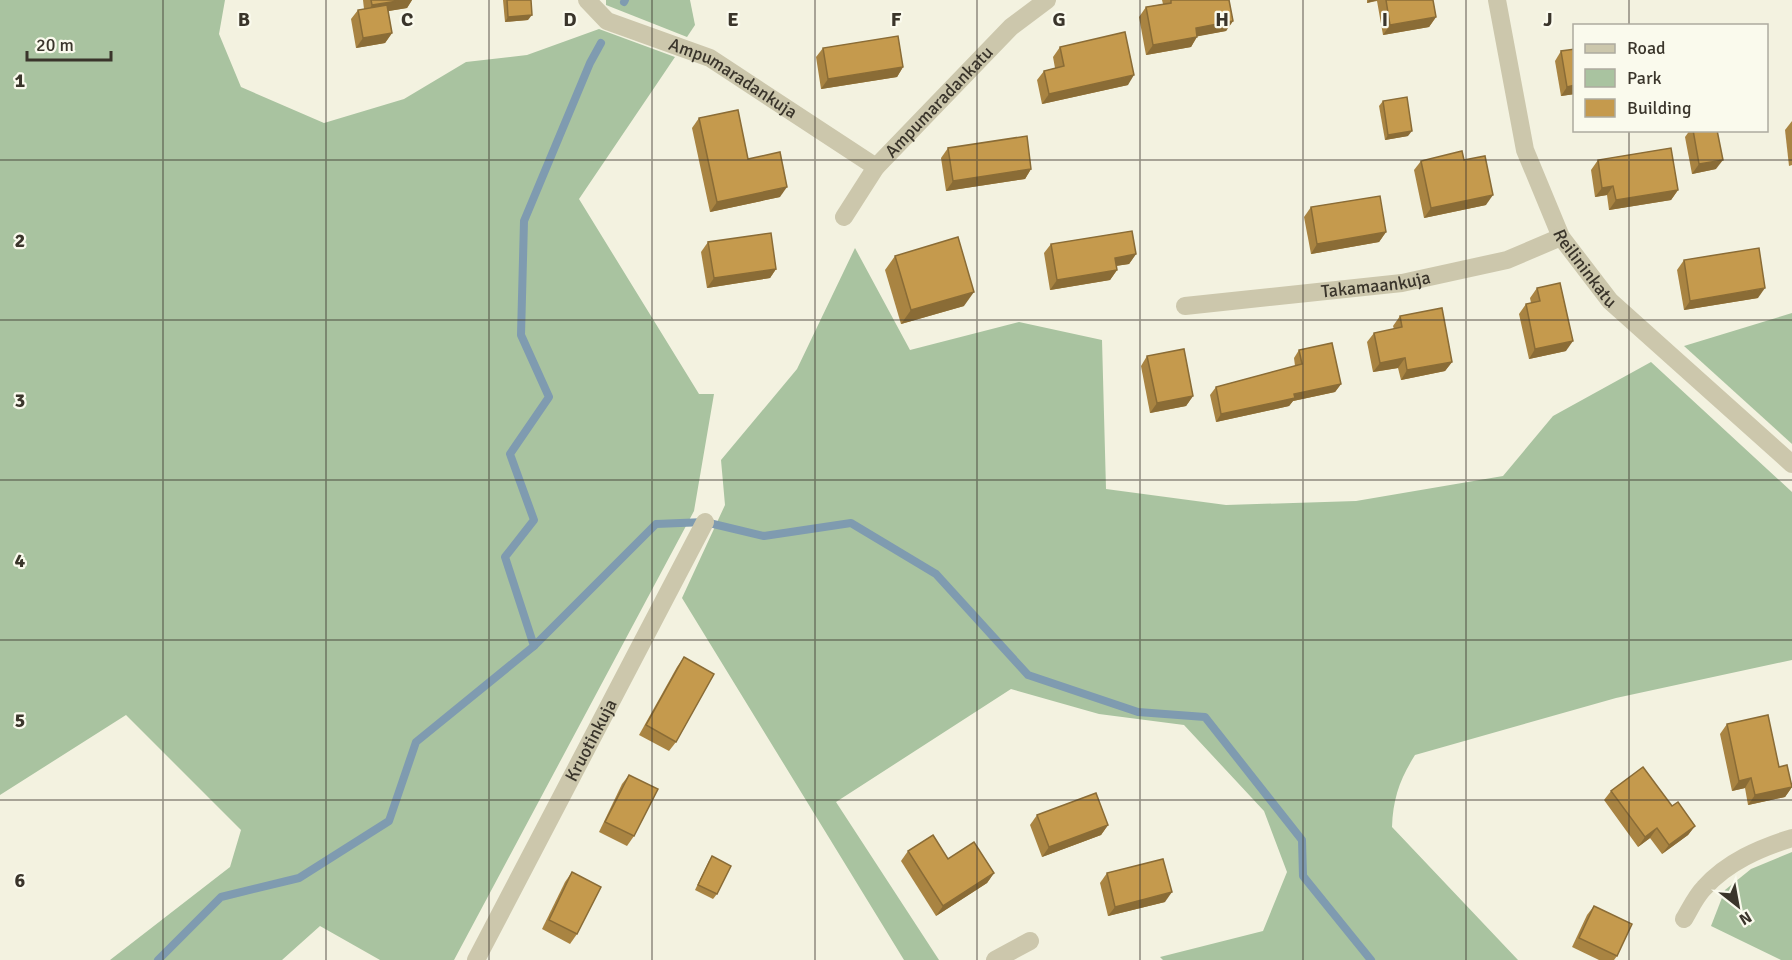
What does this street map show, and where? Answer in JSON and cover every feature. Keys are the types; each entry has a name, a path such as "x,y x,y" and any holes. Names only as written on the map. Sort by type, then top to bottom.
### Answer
{"street":[{"name":"Ampumaradankuja","path":"587,0 607,21 710,58 876,167"},
{"name":"Ampumaradankatu","path":"844,217 876,167 1011,27 1047,0"},
{"name":"Reilininkatu","path":"1497,0 1525,150 1562,237 1610,301 1792,464"},
{"name":"Takamaankuja","path":"1185,306 1402,284 1507,260 1562,237"},
{"name":"Kruotinkuja","path":"476,960 705,522"},
{"path":"1684,919 1704,888 1727,867 1759,849 1792,838"},
{"path":"995,960 1030,941"}],"green space":[{"path":"0,0 225,0 219,34 241,87 324,123 404,99 466,62 527,55 599,29 675,57 579,199 699,394 714,394 694,511 454,960 380,960 320,926 282,960 110,960 230,867 241,830 126,715 0,795"},
{"path":"606,0 690,0 695,25 687,37 606,5"},
{"path":"855,248 910,350 1019,322 1102,340 1106,489 1226,505 1356,501 1503,476 1553,416 1651,362 1792,492 1792,660 1616,698 1415,755 1398,789 1392,827 1518,960 1163,960 1160,957 1263,931 1287,872 1264,811 1184,725 1099,714 1011,689 836,802 939,960 904,960 682,598 725,505 721,460 797,369"},
{"path":"1792,313 1792,444 1684,346"},
{"path":"1792,852 1792,960 1781,960 1711,926 1725,890 1751,869"}],"building":[{"path":"371,0 404,0 372,5"},
{"path":"507,0 531,0 532,15 508,17"},
{"path":"1171,0 1229,0 1233,21 1196,28 1197,37 1153,45 1146,7 1171,3"},
{"path":"1386,0 1433,0 1436,17 1390,25"},
{"path":"387,5 392,33 363,38 358,10"},
{"path":"1125,32 1134,75 1049,94 1044,71 1064,66 1060,47"},
{"path":"898,36 903,67 828,79 823,48"},
{"path":"1573,49 1573,86 1567,87 1561,51"},
{"path":"1407,97 1412,131 1388,135 1383,101"},
{"path":"738,110 748,159 780,152 787,187 717,202 699,118"},
{"path":"1693,132 1717,132 1723,160 1699,164"},
{"path":"1027,136 1031,169 953,181 948,148"},
{"path":"1671,148 1678,190 1616,200 1613,186 1602,188 1598,160"},
{"path":"1462,151 1464,160 1485,156 1493,195 1431,208 1421,161"},
{"path":"1380,196 1386,232 1317,244 1311,207"},
{"path":"1132,231 1136,254 1115,258 1117,270 1057,280 1051,244"},
{"path":"771,233 776,269 714,278 708,242"},
{"path":"958,237 974,292 911,310 895,256"},
{"path":"1759,248 1765,288 1690,301 1684,260"},
{"path":"1560,283 1573,341 1535,349 1526,304 1540,301 1537,288"},
{"path":"1442,308 1452,362 1407,370 1405,358 1380,363 1374,333 1402,327 1400,316"},
{"path":"1332,343 1341,384 1294,394 1295,398 1221,414 1216,387 1302,364 1299,350"},
{"path":"1184,349 1193,396 1157,403 1147,356"},
{"path":"684,657 714,674 676,742 646,725"},
{"path":"1768,715 1779,767 1787,765 1792,787 1755,795 1751,778 1739,781 1727,724"},
{"path":"1643,767 1672,806 1678,802 1695,826 1669,845 1657,828 1645,837 1611,791"},
{"path":"629,775 658,789 634,836 605,822"},
{"path":"1096,793 1108,825 1049,847 1037,815"},
{"path":"933,835 948,859 974,842 994,873 943,906 908,851"},
{"path":"712,856 731,866 717,894 698,885"},
{"path":"1163,859 1172,892 1115,907 1107,873"},
{"path":"572,872 601,887 577,934 549,920"},
{"path":"1594,906 1632,924 1617,956 1579,938"}],"waterway":[{"path":"158,960 221,897 299,878 389,821 416,742 534,646 505,557 534,520 510,454 549,397 521,335 524,221 590,63 601,43"},
{"path":"534,646 656,524 705,522 764,536 851,523 936,574 1028,675 1138,712 1205,717 1302,840 1303,876 1371,960"}]}
